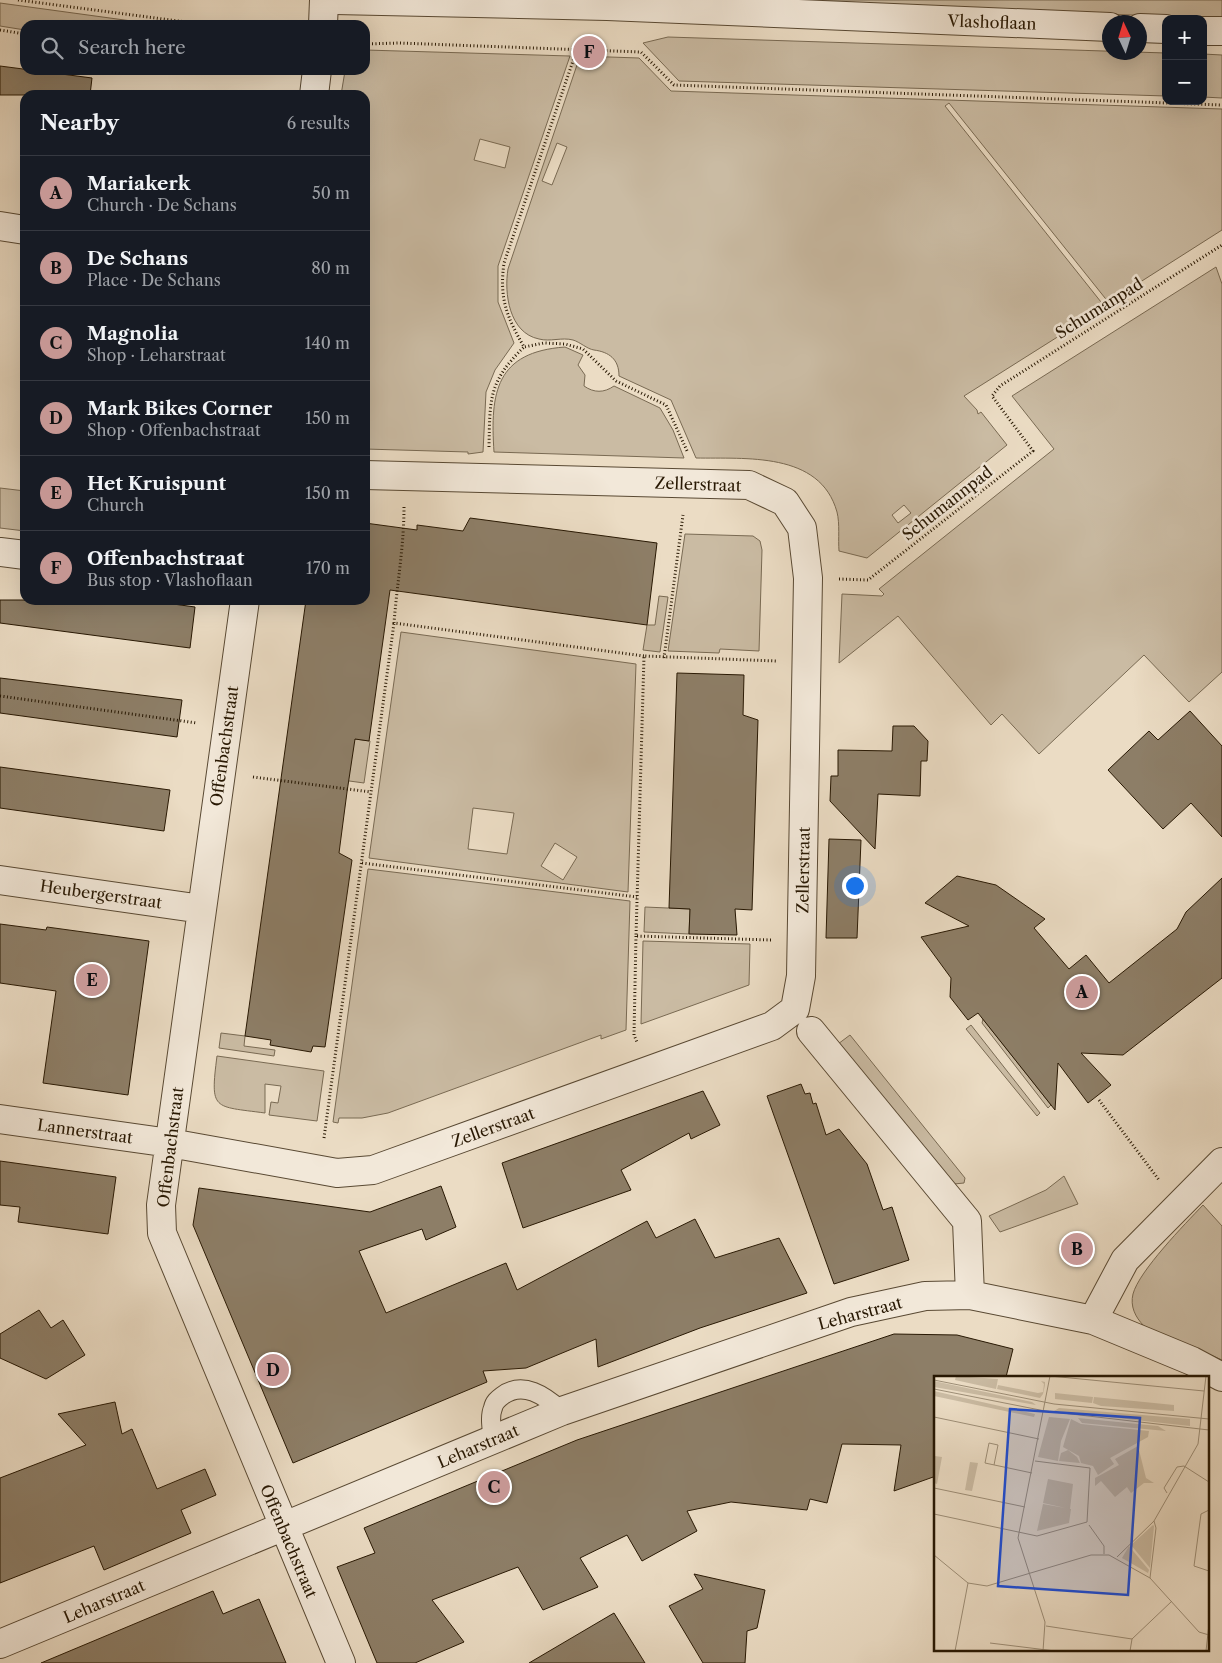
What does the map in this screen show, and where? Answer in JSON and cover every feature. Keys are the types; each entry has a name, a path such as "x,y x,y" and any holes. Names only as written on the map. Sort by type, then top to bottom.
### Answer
{"street":[{"path":"323,20 324,0"},
{"name":"Vlashoflaan","path":"335,0 607,6 1102,27"},
{"path":"1147,28 1162,29"},
{"path":"1207,30 1222,31"},
{"path":"315,90 316,75"},
{"path":"0,226 20,229"},
{"name":"Zellerstraat","path":"170,1143 337,1173 373,1170 772,1026 795,1009 801,976 808,578 802,528 785,502 750,485 370,475"},
{"path":"0,552 20,554"},
{"name":"Offenbachstraat","path":"244,605 161,1204 162,1233 282,1526 341,1663"},
{"name":"Heubergerstraat","path":"0,880 202,909"},
{"path":"811,1031 967,1221 970,1295"},
{"name":"Lannerstraat","path":"0,1119 170,1143"},
{"path":"1093,1320 1125,1260 1222,1162"},
{"name":"Leharstraat","path":"0,1644 562,1411 851,1312 925,1296 970,1295 1093,1320 1192,1361 1222,1377"}],"lane":[{"path":"493,1440 492,1409 497,1400 515,1389 525,1389 542,1395 562,1411"}],"path":[{"path":"18,0 171,20"},
{"path":"0,30 20,33"},
{"path":"370,44 641,52 674,85 1222,104"},
{"path":"524,347 506,313 502,280 504,263 574,58 574,49"},
{"name":"Schumanpad","path":"992,396 1000,386 1222,245"},
{"path":"488,478 490,402 497,380 506,364 524,347 544,344 565,344 583,349 616,381 666,405 691,459 664,658"},
{"name":"Schumannpad","path":"808,578 868,580 1033,451 992,396"},
{"path":"319,1169 394,623 397,579 404,532 404,476"},
{"path":"394,623 664,658 807,662"},
{"path":"644,656 634,1034 647,1072"},
{"path":"0,696 227,727"},
{"path":"221,772 371,792"},
{"path":"362,863 638,897"},
{"path":"636,936 802,941"},
{"path":"1099,1100 1180,1206"}],"shaded area":[{"path":"678,0 1222,0 1222,18 1207,18 1207,15 1131,15"},
{"path":"0,3 124,20 20,20 20,29 0,26"},
{"path":"668,37 1102,51 1102,60 1147,60 1147,52 1162,53 1162,96 679,81 643,43"},
{"path":"370,50 570,56 498,266 498,302 514,343 495,370 486,392 483,452 468,454 468,452 370,449 370,90 342,90 344,75 370,75","holes":["480,139 510,147 505,168 474,160"]},
{"path":"1207,54 1222,55 1222,98 1207,97"},
{"path":"580,56 639,58 671,91 1222,109 1222,230 1123,293 1128,300 1121,304 1118,298 1109,303 949,103 945,106 1105,307 964,396 977,410 978,414 981,412 1007,445 867,558 839,551 837,512 828,492 815,478 798,468 779,462 758,459 696,458 671,400 619,376 617,365 609,355 573,340 539,339 521,329 515,321 508,300 508,269","holes":["557,143 567,147 552,185 542,181","904,505 911,513 898,523 892,515"]},
{"path":"1216,267 1222,284 1222,672 1189,702 1144,655 1039,754 1002,714 991,725 898,616 839,663 842,594 882,596 884,594 879,589 1054,449 1012,396"},
{"path":"565,347 583,355 578,365 585,375 584,386 599,391 614,386 660,408 673,430 684,458 494,452 494,411 502,379 511,367 524,357 542,350"},
{"path":"0,488 20,490 20,530 0,528"},
{"path":"685,534 753,536 760,541 762,550 759,651 720,649 719,653 668,651"},
{"path":"659,596 668,597 660,652 643,650 647,625 655,625"},
{"path":"401,632 636,664 628,892 369,858","holes":["473,808 514,813 507,854 468,849","555,843 577,857 563,880 541,866"]},
{"path":"348,738 370,741 364,783 342,780"},
{"path":"368,869 630,901 626,1030 601,1039 601,1035 388,1113 362,1118 339,1118 338,1123 333,1122"},
{"path":"645,907 690,909 689,934 644,932"},
{"path":"643,941 750,944 749,985 641,1024"},
{"path":"983,1019 1051,1105 1048,1108 982,1023"},
{"path":"971,1025 1040,1113 1037,1116 966,1029"},
{"path":"221,1033 245,1036 244,1046 275,1050 274,1056 219,1048"},
{"path":"850,1035 965,1178 964,1183 954,1184 949,1181 838,1044"},
{"path":"217,1056 324,1071 317,1121 269,1115 271,1102 278,1103 281,1086 265,1084 265,1113 225,1106 215,1096"},
{"path":"1064,1176 1078,1204 1000,1232 989,1216 1046,1190"},
{"path":"1203,1205 1222,1226 1222,1360 1144,1326 1138,1319 1132,1303 1137,1284 1144,1273"}],"building":[{"path":"0,66 20,69 20,75 69,75 92,78 91,90 20,90 20,95 0,95"},
{"path":"470,518 657,543 647,625 390,590 369,741 355,739 347,792 339,853 352,860 325,1047 313,1046 311,1052 270,1045 271,1040 245,1036 305,605 370,605 370,524 417,530 417,525 463,531"},
{"path":"0,600 20,600 20,605 180,605 195,607 190,648 0,623"},
{"path":"677,673 744,675 743,715 758,720 752,910 735,909 737,935 689,934 690,909 669,908"},
{"path":"0,678 182,700 177,737 0,713"},
{"path":"1190,711 1222,746 1222,837 1191,803 1163,829 1108,770 1149,731 1158,740"},
{"path":"893,726 914,726 928,741 927,761 921,761 920,796 878,794 875,849 830,801 831,776 838,776 838,750 892,751"},
{"path":"0,767 170,790 164,831 0,808"},
{"path":"829,839 861,840 857,938 826,938"},
{"path":"957,876 996,885 1045,919 1034,928 1069,969 1086,955 1109,983 1177,929 1186,912 1222,878 1222,978 1123,1055 1081,1053 1111,1085 1088,1103 1058,1063 1055,1110 978,1013 968,1020 950,997 951,978 921,937 969,926 925,903"},
{"path":"0,924 46,930 47,927 149,941 128,1095 43,1083 56,991 0,983"},
{"path":"801,1084 805,1094 810,1093 813,1104 816,1103 826,1135 839,1129 867,1164 883,1210 892,1207 909,1260 834,1284 767,1096"},
{"path":"703,1091 720,1125 691,1139 689,1133 621,1170 631,1190 523,1228 502,1163"},
{"path":"0,1161 116,1177 108,1234 18,1222 20,1207 0,1205"},
{"path":"441,1186 456,1227 426,1240 422,1229 359,1251 386,1313 506,1263 517,1290 647,1221 656,1238 695,1219 715,1258 779,1238 807,1293 700,1328 598,1367 596,1339 526,1368 483,1371 487,1382 293,1463 193,1225 199,1188 370,1212"},
{"path":"39,1310 51,1328 63,1320 85,1355 46,1379 0,1358 0,1334"},
{"path":"894,1334 957,1335 1013,1349 1006,1376 934,1376 934,1477 894,1491 901,1445 842,1444 827,1503 810,1499 807,1510 731,1502 687,1511 697,1531 642,1561 627,1535 580,1558 598,1587 543,1610 518,1567 432,1600 464,1642 415,1663 377,1663 337,1567 375,1553 364,1528 577,1440"},
{"path":"115,1402 122,1434 132,1429 157,1489 205,1469 216,1495 181,1510 191,1533 104,1570 94,1546 0,1583 0,1478 86,1445 58,1414"},
{"path":"694,1574 765,1590 757,1628 747,1631 745,1663 703,1663 669,1606 703,1589"},
{"path":"213,1591 223,1614 259,1599 286,1663 41,1663"},
{"path":"614,1613 645,1663 529,1663"}],"place":[{"name":"Offenbachstraat","path":"589,52"},
{"name":"Het Kruispunt","path":"92,980"},
{"name":"Mariakerk","path":"1082,992"},
{"name":"De Schans","path":"1077,1249"},
{"name":"Mark Bikes Corner","path":"273,1370"},
{"name":"Magnolia","path":"494,1487"}]}
